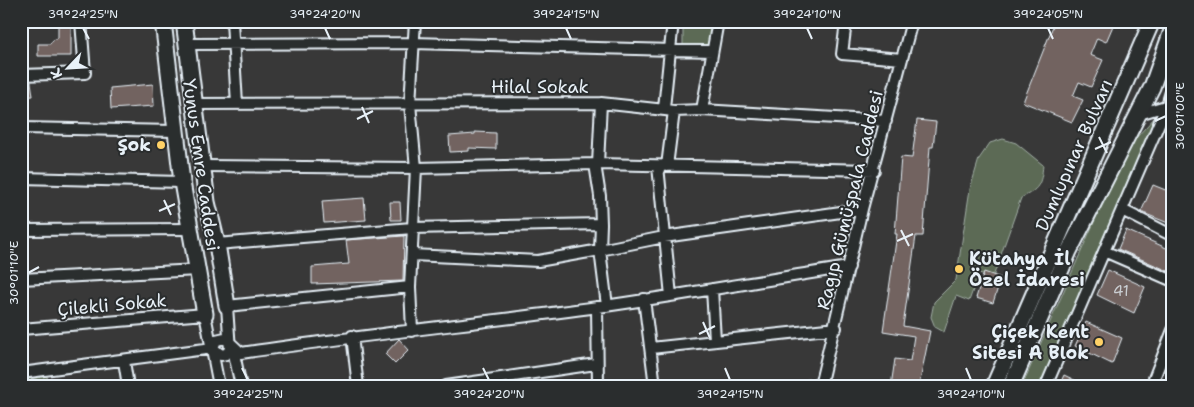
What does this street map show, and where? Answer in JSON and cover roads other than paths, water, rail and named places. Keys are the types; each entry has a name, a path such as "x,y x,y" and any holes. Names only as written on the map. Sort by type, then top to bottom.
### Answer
{"main road":[{"name":"Yunus Emre Caddesi","path":"163,21 174,131 205,314"},
{"path":"184,21 207,202 218,244 227,306"},
{"name":"Dumlupınar Bulvarı","path":"994,386 1152,21"},
{"name":"Dumlupınar Bulvarı","path":"1011,386 1069,251 1152,87 1173,28"}],"street":[{"path":"21,75 85,73 81,21"},
{"path":"232,21 237,104"},
{"path":"412,331 410,286 416,168 410,104 415,21"},
{"path":"671,296 664,237 663,166 669,109 670,50 673,21"},
{"path":"702,110 718,21"},
{"path":"827,21 846,22 842,54 902,59"},
{"name":"Ragıp Gümüşpala Caddesi","path":"820,385 836,328 862,209 874,170 912,21"},
{"path":"186,44 234,42 413,43 712,51"},
{"path":"1046,386 1122,210 1170,105 1173,85"},
{"path":"598,386 596,364 602,306 600,196 596,164 600,103"},
{"name":"Hilal Sokak","path":"194,104 600,103 669,109 886,120"},
{"path":"1139,114 1170,105"},
{"path":"21,128 174,131"},
{"path":"203,166 416,168 596,164 874,170"},
{"path":"21,178 182,182"},
{"path":"412,255 538,261 664,237 862,209"},
{"path":"1122,210 1173,236"},
{"path":"218,244 412,228 600,224"},
{"path":"21,230 191,229"},
{"path":"1104,251 1173,281"},
{"path":"213,348 214,342 221,338 228,339 241,353 352,336 412,331 602,306 849,267"},
{"path":"21,279 198,270"},
{"path":"241,386 231,344 227,306 410,286"},
{"path":"712,289 715,340"},
{"path":"644,299 654,386"},
{"path":"205,314 219,386"},
{"name":"Çilekli Sokak","path":"21,329 205,314"},
{"path":"651,348 836,328"},
{"path":"1151,386 1173,330"},
{"path":"352,336 358,386"},
{"path":"21,373 213,348"},
{"path":"124,361 128,386"},
{"path":"446,386 596,364"},
{"path":"806,386 820,385"}],"place":[{"name":"Şok","path":"161,145"},
{"name":"Kütahya İl Özel İdaresi","path":"959,269"},
{"name":"Çiçek Kent Sitesi A Blok","path":"1099,342"}]}
